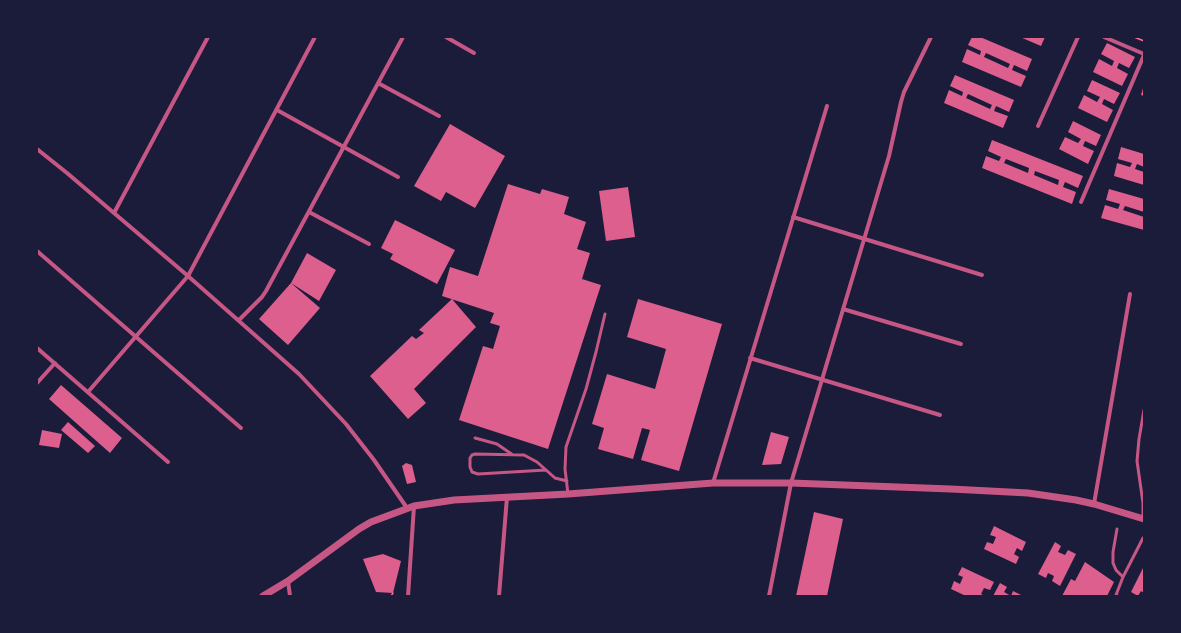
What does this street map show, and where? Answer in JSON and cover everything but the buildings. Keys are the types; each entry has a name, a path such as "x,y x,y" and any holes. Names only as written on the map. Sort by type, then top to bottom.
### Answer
{"street":[{"path":"114,213 208,37"},
{"path":"88,392 188,276 316,37"},
{"path":"239,320 266,292 403,37"},
{"path":"446,37 474,52"},
{"path":"769,596 791,483 889,156 901,102 904,92 931,37"},
{"path":"1038,126 1078,37"},
{"path":"1081,202 1144,55 1104,37"},
{"path":"378,83 439,116"},
{"path":"713,483 827,106"},
{"path":"276,110 398,177"},
{"path":"37,149 239,320 299,374 342,420 411,507 408,596"},
{"path":"309,212 369,244"},
{"path":"793,217 982,275"},
{"path":"37,251 241,428"},
{"path":"1094,504 1130,294"},
{"path":"843,310 961,344"},
{"path":"37,348 168,462"},
{"path":"750,358 940,414"},
{"path":"37,383 55,363"},
{"path":"263,596 288,581 359,529 372,522 411,507 454,500 568,494 713,483 791,483 1021,493 1050,496 1094,504 1144,519"},
{"path":"499,596 507,497"},
{"path":"288,581 290,596"}],"lane":[{"path":"568,494 565,469 566,447 586,389 605,314"},
{"path":"1144,410 1137,461 1144,519"},
{"path":"475,438 497,444 513,455"},
{"path":"546,470 478,474 472,472 470,458 475,454 524,455 537,462 546,470 555,478 567,481"},
{"path":"1118,529 1113,552 1113,563 1116,570 1123,577"},
{"path":"1116,596 1123,577 1143,538"}],"path":[{"path":"1134,37 1144,41"}]}
